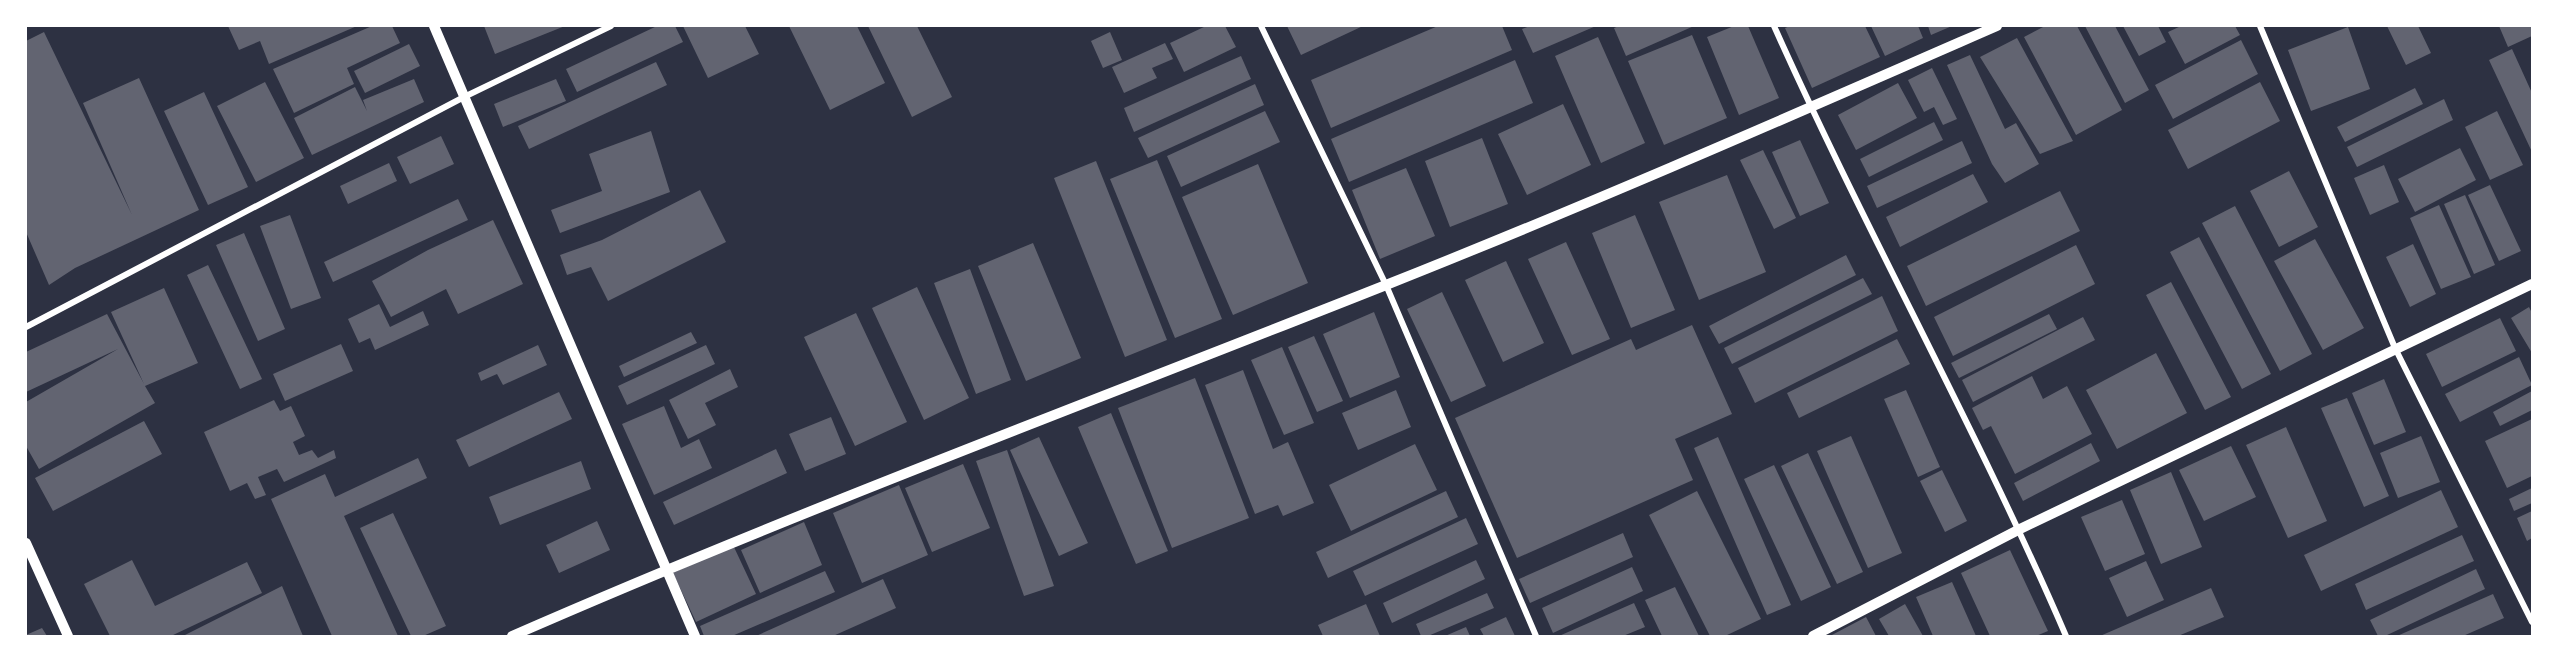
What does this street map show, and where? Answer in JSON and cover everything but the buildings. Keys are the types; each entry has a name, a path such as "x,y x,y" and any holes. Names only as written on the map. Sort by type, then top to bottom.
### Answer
{"street":[{"path":"434,26 668,568 695,636"},
{"path":"26,327 464,97 611,26"},
{"path":"1260,26 1386,285 1536,636"},
{"path":"1774,26 1811,107 2020,529 2067,636"},
{"path":"512,636 668,568 1386,285 1811,107 1997,26"},
{"path":"2260,26 2394,348 2532,622"},
{"path":"1813,636 2020,529 2394,348 2532,284"},
{"path":"26,543 68,636"}]}
